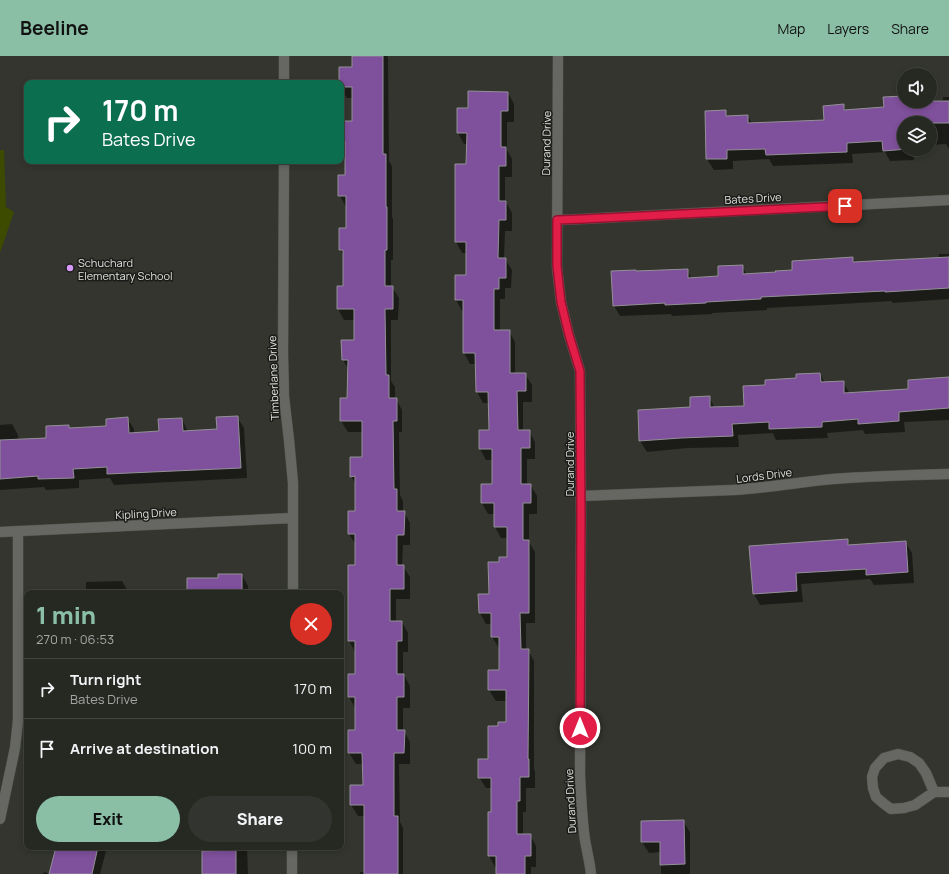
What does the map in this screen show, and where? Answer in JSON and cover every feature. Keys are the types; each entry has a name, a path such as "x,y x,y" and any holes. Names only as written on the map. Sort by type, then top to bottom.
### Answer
{"street":[{"path":"284,56 284,80"},
{"name":"Durand Drive","path":"558,56 559,100 557,266 561,302 580,371 580,775 582,814 591,874"},
{"name":"Timberlane Drive","path":"284,164 284,390 292,483 293,590"},
{"name":"Bates Drive","path":"557,220 949,200"},
{"name":"Lords Drive","path":"581,496 754,489 834,479 949,474"},
{"name":"Kipling Drive","path":"0,532 293,518"},
{"path":"0,819 15,748 18,720 18,531"},
{"path":"934,792 926,773 919,763 910,757 898,754 884,758 875,768 872,777 876,797 891,809 915,805 934,792 949,792"},
{"path":"292,850 292,874"}],"green space":[{"path":"0,150 4,150 6,207 14,212 0,253"}],"building":[{"path":"352,56 383,56 383,154 386,154 387,207 385,286 393,286 393,309 385,309 386,375 389,375 389,398 397,398 397,421 393,421 394,489 397,489 397,511 405,511 404,535 397,535 397,565 404,565 404,589 390,589 390,621 402,621 402,641 397,641 397,674 404,674 404,697 397,697 397,730 405,730 404,753 394,753 394,816 398,816 398,874 364,874 364,805 350,805 350,785 363,785 362,753 348,753 348,730 355,730 355,697 348,697 348,674 355,674 355,641 348,641 348,565 355,565 355,534 348,534 348,511 355,511 355,476 350,477 350,457 362,457 362,421 340,421 340,398 347,398 348,360 342,360 341,340 354,340 354,309 337,309 337,286 343,286 343,250 339,250 339,228 346,228 346,196 338,196 338,175 345,175 344,121 352,121 352,87 344,87 344,80 339,80 339,67 352,67"},
{"path":"468,91 508,92 508,111 501,111 501,147 506,147 506,166 499,166 499,201 506,201 506,220 499,220 498,258 506,258 506,278 499,278 499,289 494,289 494,330 510,330 510,373 526,373 526,391 517,391 518,430 530,430 530,448 521,448 521,484 531,484 531,503 523,503 523,540 529,540 529,613 520,613 521,649 529,649 529,777 520,777 520,801 517,801 517,834 531,834 531,856 525,856 525,874 496,874 496,856 488,856 488,812 491,812 491,778 478,778 478,759 488,759 488,726 498,726 498,722 506,722 506,690 488,690 488,670 499,670 499,637 491,637 491,613 479,613 478,594 489,594 488,562 499,562 499,557 507,557 507,527 494,527 494,503 481,503 481,484 492,484 492,449 479,449 479,430 489,430 488,392 476,392 475,353 463,353 463,300 455,300 455,275 466,275 466,242 455,242 455,164 466,164 467,133 457,133 457,108 468,108"},
{"path":"897,96 897,108 937,108 937,101 949,101 949,123 937,123 937,116 897,116 897,150 883,151 882,141 847,143 847,152 766,155 765,149 727,150 727,159 706,159 705,111 726,110 726,116 748,115 748,123 824,120 823,106 844,104 844,110 884,107 883,97"},
{"path":"853,257 853,262 949,257 949,288 761,297 761,299 706,303 665,305 665,303 613,306 611,271 688,269 688,278 718,276 718,266 743,265 743,274 776,272 775,271 792,270 792,261"},
{"path":"820,373 821,382 844,381 844,393 908,389 908,380 949,377 949,408 899,412 899,421 858,424 858,419 822,422 822,427 769,429 769,422 732,424 733,436 639,441 638,410 690,407 690,397 710,396 710,407 744,406 743,386 765,385 765,380 796,378 796,374"},
{"path":"238,416 241,468 107,474 107,467 73,469 74,478 38,479 38,476 0,479 0,440 46,438 46,426 69,425 69,428 106,426 106,419 128,417 129,433 159,431 158,419 182,418 183,431 217,429 216,417"},
{"path":"848,539 848,545 906,541 908,572 866,575 866,569 796,573 797,591 753,594 749,546"},
{"path":"218,574 242,574 242,590 187,590 187,578 218,578"},
{"path":"684,820 685,864 660,865 660,842 641,842 641,821"},
{"path":"55,850 97,850 92,874 49,874"},
{"path":"236,850 236,874 202,874 202,851"}],"place":[{"name":"Schuchard Elementary School","path":"70,268"}],"route":[{"path":"580,728 580,371 561,302 557,266 557,220 845,206"}]}
